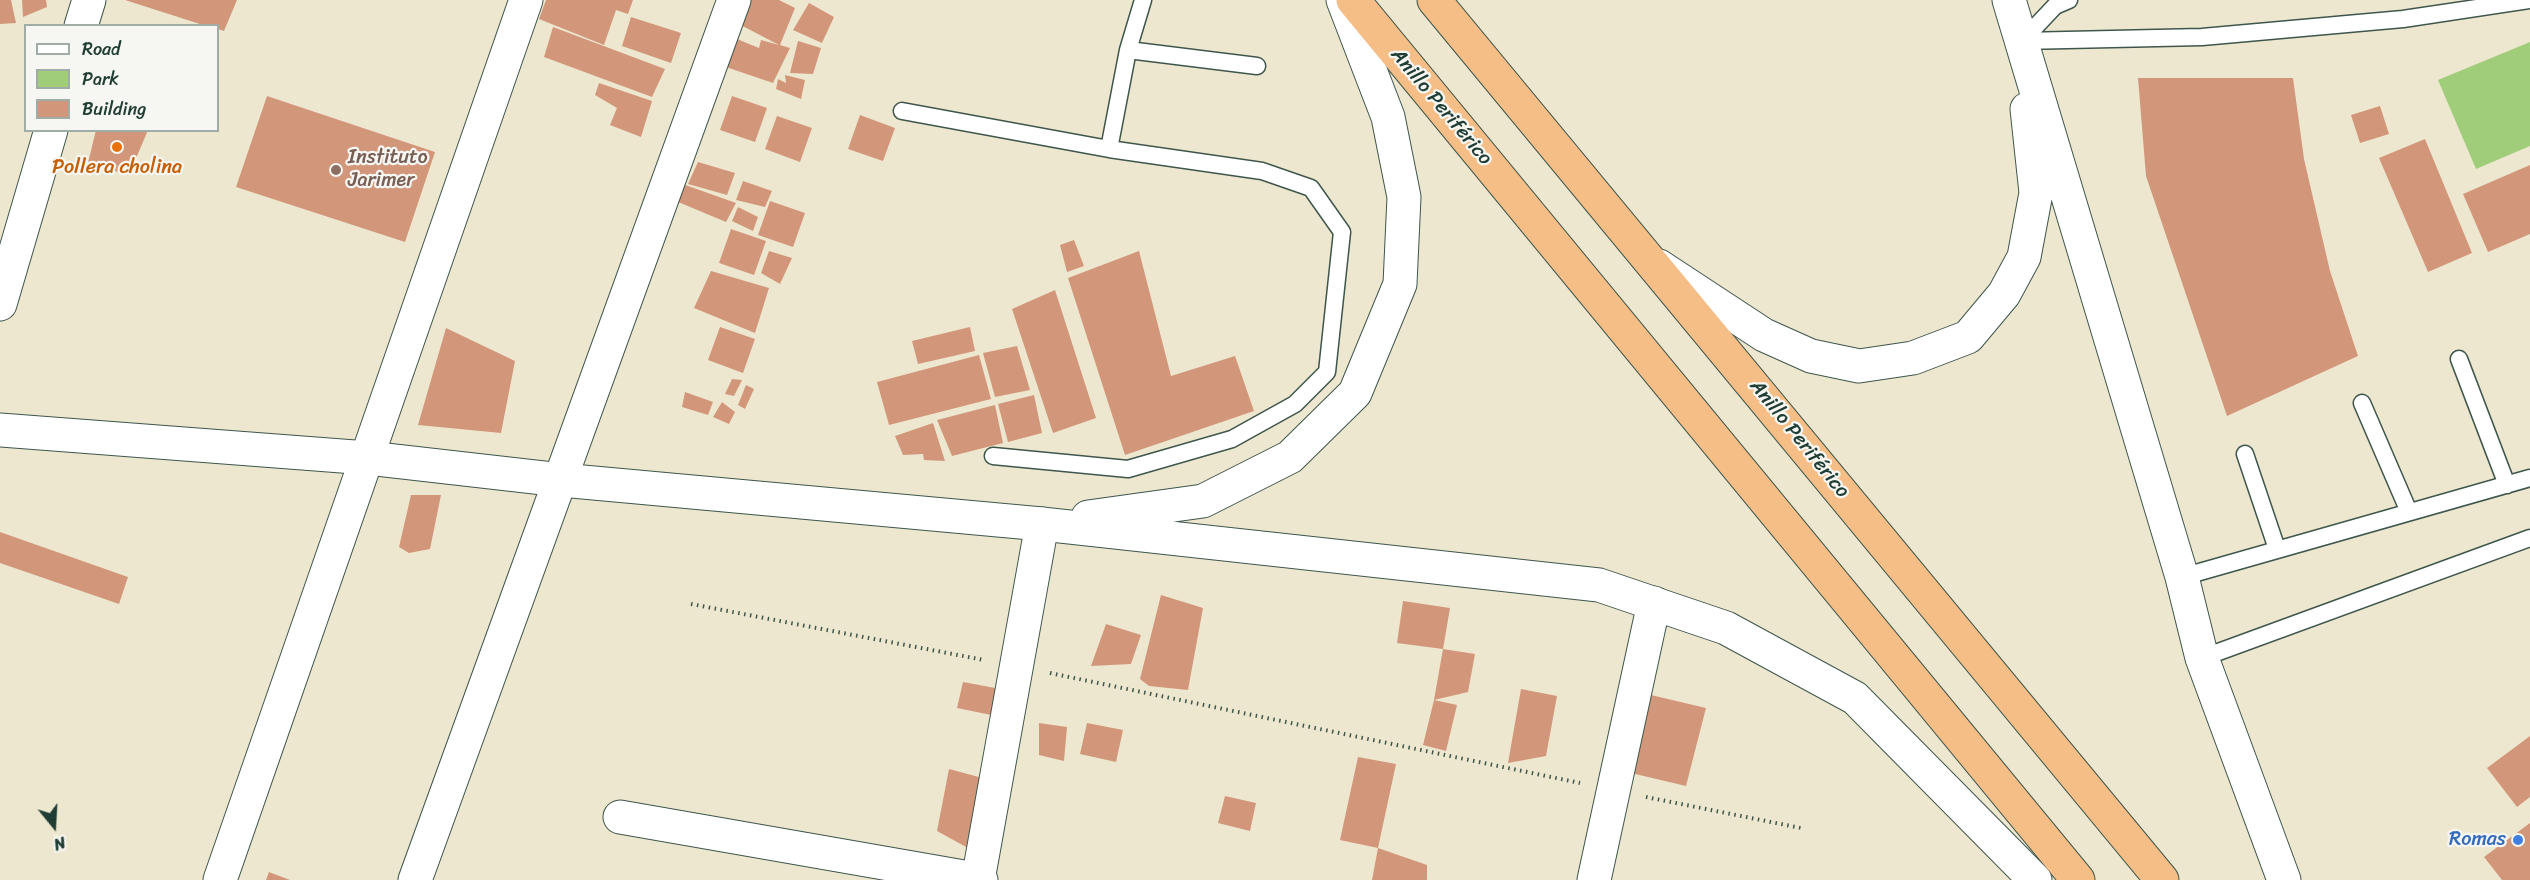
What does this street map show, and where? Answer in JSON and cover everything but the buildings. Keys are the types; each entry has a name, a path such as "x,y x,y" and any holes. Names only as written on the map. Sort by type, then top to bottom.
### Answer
{"highway":[{"name":"Anillo Periférico","path":"1353,0 2078,880"},
{"name":"Anillo Periférico","path":"1434,0 1655,264 2162,880"}],"street":[{"path":"82,24 89,0"},
{"path":"220,880 526,0"},
{"path":"415,880 734,0"},
{"path":"1042,524 1203,501 1290,457 1355,393 1400,284 1404,197 1388,117 1343,0"},
{"path":"2009,0 2182,576 2202,658 2284,880"},
{"path":"1655,264 1764,335 1811,356 1859,366 1913,358 1968,338 2004,294 2024,257 2036,194 2022,41"},
{"path":"0,304 50,132"},
{"path":"0,430 368,458 561,480 1042,524 1599,585 1726,628 1855,698 2035,880"},
{"path":"620,817 979,880 1042,524"},
{"path":"1594,880 1653,603"}],"lane":[{"path":"1109,149 1128,50 1143,0"},
{"path":"2022,41 2055,6 2069,0"},
{"path":"2022,41 2202,37 2403,19 2530,0"},
{"path":"1128,50 1257,66"},
{"path":"902,111 1109,149 1262,171 1311,188 1342,232 1327,372 1294,404 1232,440 1128,469 993,456"},
{"path":"2459,359 2507,485"},
{"path":"2362,403 2409,512"},
{"path":"2245,454 2277,549"},
{"path":"2182,576 2530,478"},
{"path":"2202,658 2530,538"}],"path":[{"path":"692,604 1017,666 1801,828"}],"green space":[{"path":"2530,42 2530,146 2476,169 2438,80"}],"place":[{"name":"Pollera cholina","path":"117,147"},
{"name":"Instituto Jarimer","path":"336,170"},
{"name":"Romas","path":"2518,840"}]}
